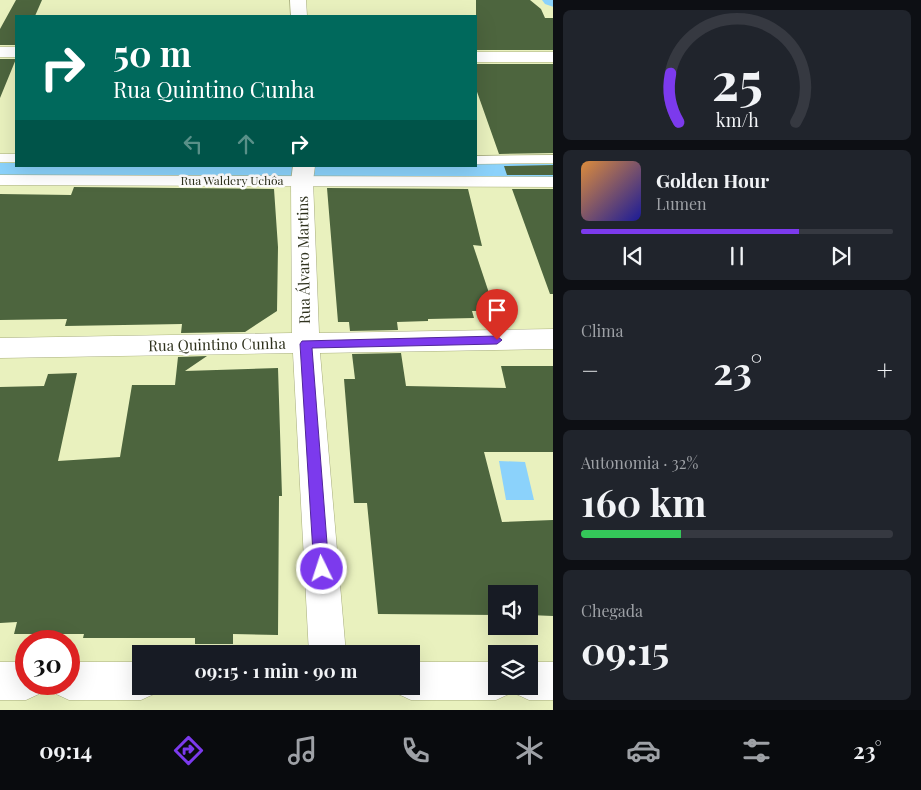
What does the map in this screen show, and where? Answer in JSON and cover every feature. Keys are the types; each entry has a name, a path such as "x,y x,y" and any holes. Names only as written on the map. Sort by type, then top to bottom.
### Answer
{"street":[{"path":"298,0 299,15"},
{"path":"0,52 15,52"},
{"path":"477,56 553,57"},
{"name":"Rua Álvaro Martins","path":"303,174 306,344 327,645"},
{"name":"Rua Quintino Cunha","path":"0,348 553,339"},
{"path":"80,681 132,680"},
{"path":"0,681 15,681"},
{"path":"420,681 488,681"},
{"path":"538,681 553,681"}],"lane":[{"path":"0,158 15,158"},
{"path":"477,160 553,159"},
{"name":"Rua Waldery Uchôa","path":"0,180 303,174 553,182"}],"water":[{"path":"499,461 525,462 534,500 506,500"}],"building":[{"path":"16,0 42,0 35,15 15,15 15,45 0,45 0,29"},
{"path":"476,0 530,0 541,9 545,18 553,18 553,50 477,50"},
{"path":"0,59 15,59 15,61 0,98"},
{"path":"477,64 553,64 553,153 499,154 477,92"},
{"path":"553,165 553,175 507,175 504,166"},
{"path":"74,187 274,189 278,247 277,311 245,332 181,333 182,324 65,326 67,319 0,320 0,194 71,195"},
{"path":"327,188 468,189 482,246 473,245 495,311 472,311 474,318 397,322 398,330 350,331 349,322 338,322"},
{"path":"512,189 553,189 553,294 550,294"},
{"path":"401,353 406,386 506,388 501,366 553,366 553,452 484,452 502,522 553,520 553,616 538,615 538,585 488,585 488,615 378,614 367,503 354,503 344,379 355,379 352,354"},
{"path":"207,356 185,371 278,368 282,496 279,496 278,635 233,634 233,644 195,644 195,638 83,638 84,634 80,634 80,630 15,630 17,622 0,623 0,387 44,386 48,374 77,373 58,461 120,457 132,385 175,385 178,357"}],"waterway":[{"path":"0,171 281,174 553,172"}],"route":[{"path":"322,569 306,344 497,340"}]}
